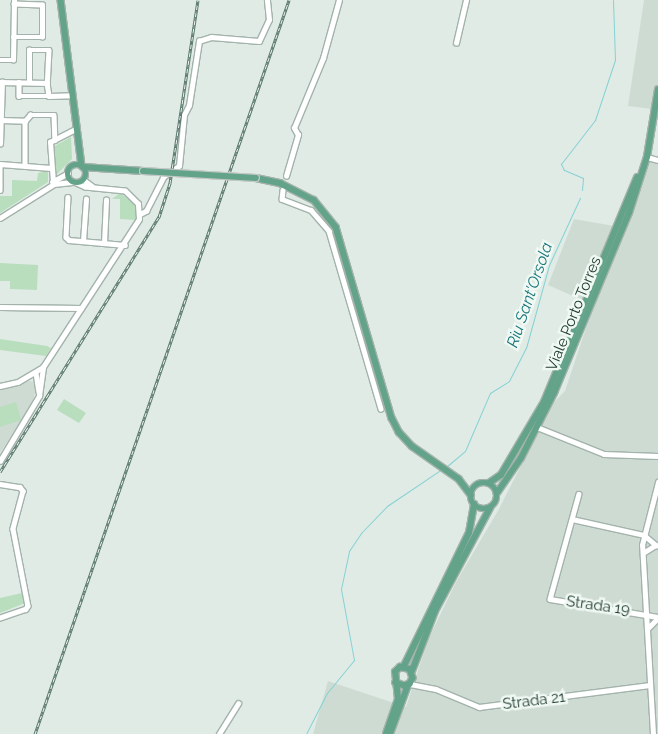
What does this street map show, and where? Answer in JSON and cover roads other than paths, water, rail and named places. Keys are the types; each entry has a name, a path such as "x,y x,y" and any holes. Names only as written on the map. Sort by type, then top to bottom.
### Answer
{"main road":[{"path":"61,0 75,129 85,178"},
{"name":"Viale Porto Torres","path":"497,492 537,427 629,213 646,157 658,90"},
{"name":"Viale Porto Torres","path":"489,483 501,475 544,402 619,225 650,134"},
{"path":"78,150 74,165 68,173 74,182 85,178 100,168"},
{"path":"78,150 85,160 100,168"},
{"path":"74,165 256,178 280,183 314,200 336,226 399,432 438,465 459,479 471,495 474,504 469,533 404,666 394,672 398,699 386,734"},
{"path":"390,734 435,611 490,508 496,502 497,492 489,483 459,479"},
{"path":"471,495 479,483"},
{"path":"474,504 490,508"},
{"path":"404,666 411,679"},
{"path":"396,682 411,679"}],"street":[{"path":"0,386 36,373 43,367 125,245 140,214 146,211 163,177 179,166 184,115 190,105 199,41 211,37 259,41 269,20 267,0"},
{"path":"286,176 298,136 294,128 323,58 339,0"},
{"path":"456,43 466,0"},
{"path":"0,60 12,60 14,2 42,5 42,37 13,37"},
{"path":"30,82 29,50 48,50 47,83 49,96"},
{"path":"0,144 1,82 47,83"},
{"path":"19,82 19,96 72,95"},
{"path":"26,165 25,121 30,114 54,115 55,140"},
{"path":"1,120 25,121"},
{"path":"52,182 49,145 75,129"},
{"path":"646,157 658,160"},
{"path":"0,190 0,165 26,165 51,168"},
{"path":"42,191 52,182 68,173"},
{"path":"85,178 95,188"},
{"path":"0,218 58,182 74,182 95,188 125,191 136,200 140,214"},
{"path":"283,190 282,199 311,210 329,231 364,345 381,409"},
{"path":"68,197 66,237 83,241 125,245"},
{"path":"83,241 86,199"},
{"path":"104,243 106,200"},
{"path":"0,307 81,308"},
{"path":"364,345 372,345"},
{"path":"0,461 39,396 43,367"},
{"path":"36,373 39,396"},
{"path":"537,427 604,454 658,456"},
{"path":"653,734 642,553 644,535 658,482"},
{"path":"0,484 20,487 23,491 13,529 28,606 0,618"},
{"path":"579,494 572,519 644,535 657,545 642,553"},
{"name":"Strada 19","path":"572,519 550,599 645,613 658,618"},
{"path":"646,630 658,618"},
{"name":"Strada 21","path":"411,679 479,707 650,685"},
{"path":"219,734 238,703"}],"waterway":[{"name":"Riu Sant'Orsola","path":"582,190 583,178 564,170 561,164 595,120 615,60 613,0"},
{"name":"Riu Sant'Orsola","path":"446,467 465,451 490,393 509,381 526,348 549,265 580,198"},
{"name":"Riu Sant'Orsola","path":"306,734 327,693 354,660 341,589 349,551 361,533 387,506 442,469"}],"railway":[{"path":"0,472 159,217 170,183 198,0"},
{"path":"35,734 289,0"}]}
